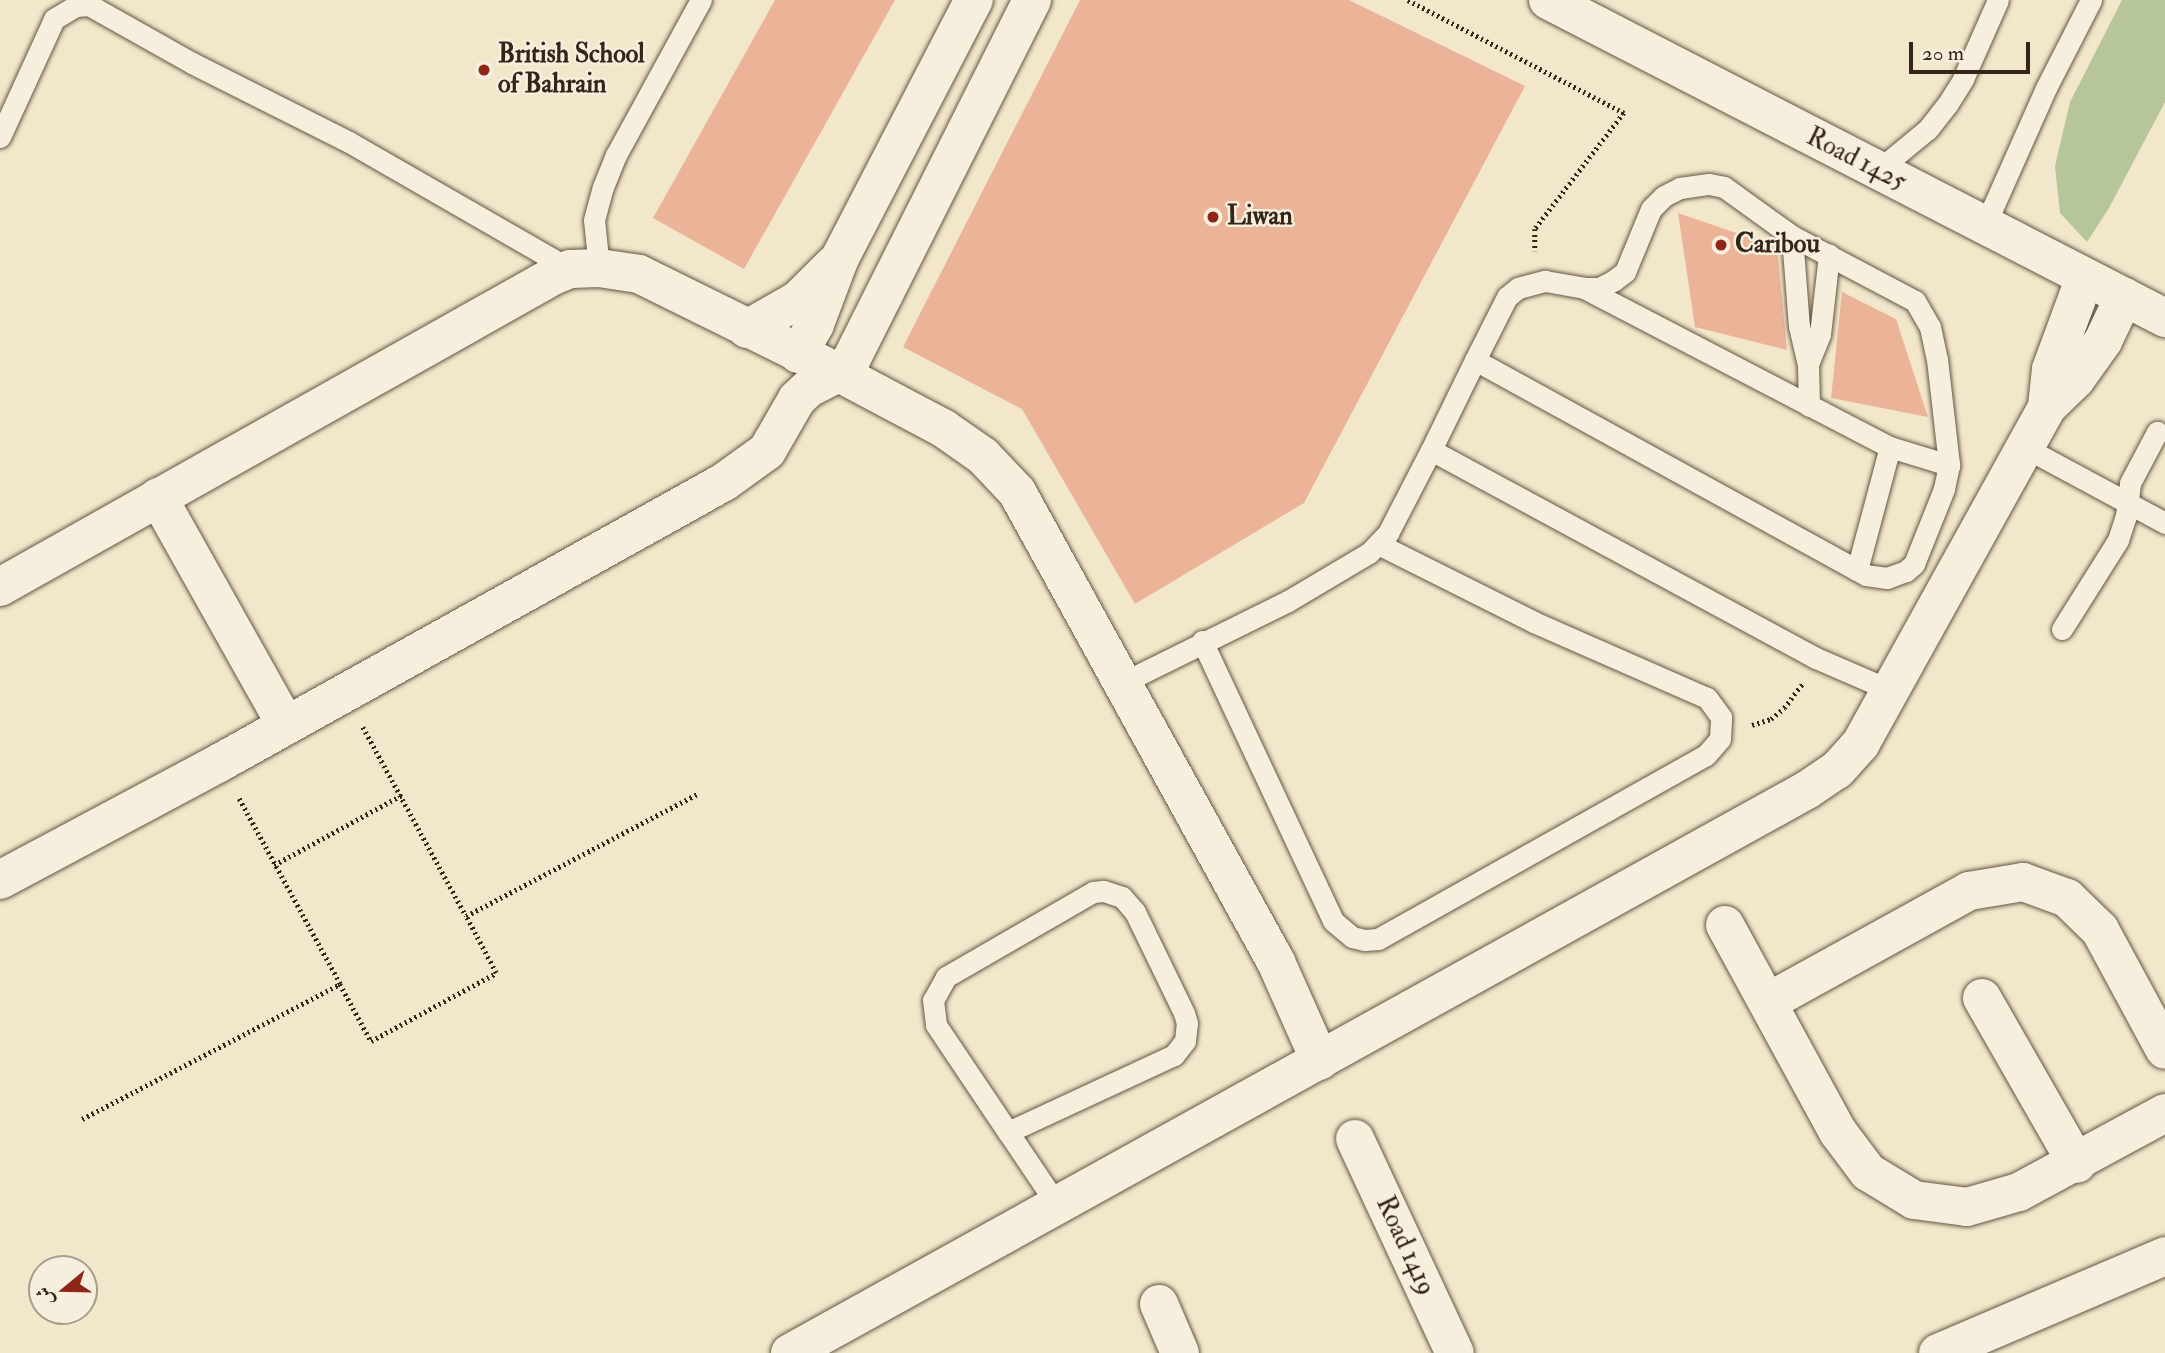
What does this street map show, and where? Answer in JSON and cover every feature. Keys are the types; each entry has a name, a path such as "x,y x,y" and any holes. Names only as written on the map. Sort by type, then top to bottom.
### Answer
{"street":[{"path":"799,354 815,324 839,258 974,0"},
{"path":"0,880 219,763 746,468 767,452 797,399 809,387 839,373 851,360 1032,0"},
{"name":"Road 1425","path":"1548,0 2165,317"},
{"path":"747,329 798,300 839,258"},
{"path":"0,587 533,286 584,269 639,274 943,428 983,456 1017,492 1120,684 1276,962 1320,1061"},
{"path":"2047,407 2051,369 2085,277"},
{"path":"790,1353 1320,1061 1837,770 1861,743 2047,407 2076,379 2096,351 2124,297"},
{"path":"159,497 286,725"},
{"path":"1768,1002 1969,891 2023,882 2067,898 2100,930 2165,1050"},
{"path":"1725,925 1838,1132 1868,1172 1914,1200 1967,1207 2019,1192 2077,1164 2165,1114"},
{"path":"1982,998 2077,1164"},
{"name":"Road 1419","path":"1355,1139 1455,1353"},
{"path":"1938,1353 2165,1256"},
{"path":"1158,1304 1180,1353"}],"lane":[{"path":"0,137 54,19 76,6 89,5 192,63 349,142 584,269 594,220 616,155 701,0"},
{"path":"1877,171 1928,129 1947,105 1963,79 1998,0"},
{"path":"1985,225 2046,88 2091,0"},
{"path":"1120,684 1202,641 1288,601 1378,544 1388,533 1431,450 1475,360 1507,297 1518,288 1545,281 1599,288 1625,272 1651,209 1664,196 1680,188 1709,184 1724,187 1791,236 1915,301 1930,327 1937,359 1949,465 1939,503 1914,564 1906,571 1886,578 1866,575 1475,360"},
{"path":"1791,236 1799,326 1808,364 1809,407"},
{"path":"1808,364 1821,334 1829,255"},
{"path":"1584,288 1890,447 1949,465"},
{"path":"2062,629 2118,540 2133,475 2157,432"},
{"path":"1857,570 1890,447"},
{"path":"2026,448 2165,523"},
{"path":"1431,450 1816,658 1890,690"},
{"path":"1202,641 1333,921 1352,937 1365,940 1378,939 1706,755 1720,739 1723,728 1716,706 1707,698 1534,622 1378,544"},
{"path":"1007,1132 1174,1055 1185,1041 1187,1023 1184,1013 1135,912 1122,897 1103,891 1093,892 946,977 937,988 933,1000 936,1025 1007,1132 1059,1206"}],"path":[{"path":"1408,0 1624,113 1535,229 1537,265 1545,281"},
{"path":"1723,728 1755,724 1777,714 1800,689 1816,658"},
{"path":"219,763 371,1041 496,973 402,795 344,693"},
{"path":"466,916 697,794"},
{"path":"274,865 402,795"},
{"path":"82,1119 340,984"}],"green space":[{"path":"2122,0 2165,0 2165,102 2109,208 2087,242 2060,213 2055,166 2070,102"}],"building":[{"path":"775,0 895,0 744,269 653,218"},
{"name":"Liwan","path":"1080,0 1349,0 1525,86 1304,503 1135,604 1022,409 903,347"},
{"path":"1678,213 1777,247 1787,350 1695,327"},
{"path":"1842,292 1896,319 1928,417 1831,398"}],"place":[{"name":"British School of Bahrain","path":"484,70"},
{"name":"Liwan","path":"1213,217"},
{"name":"Caribou","path":"1721,245"}]}
